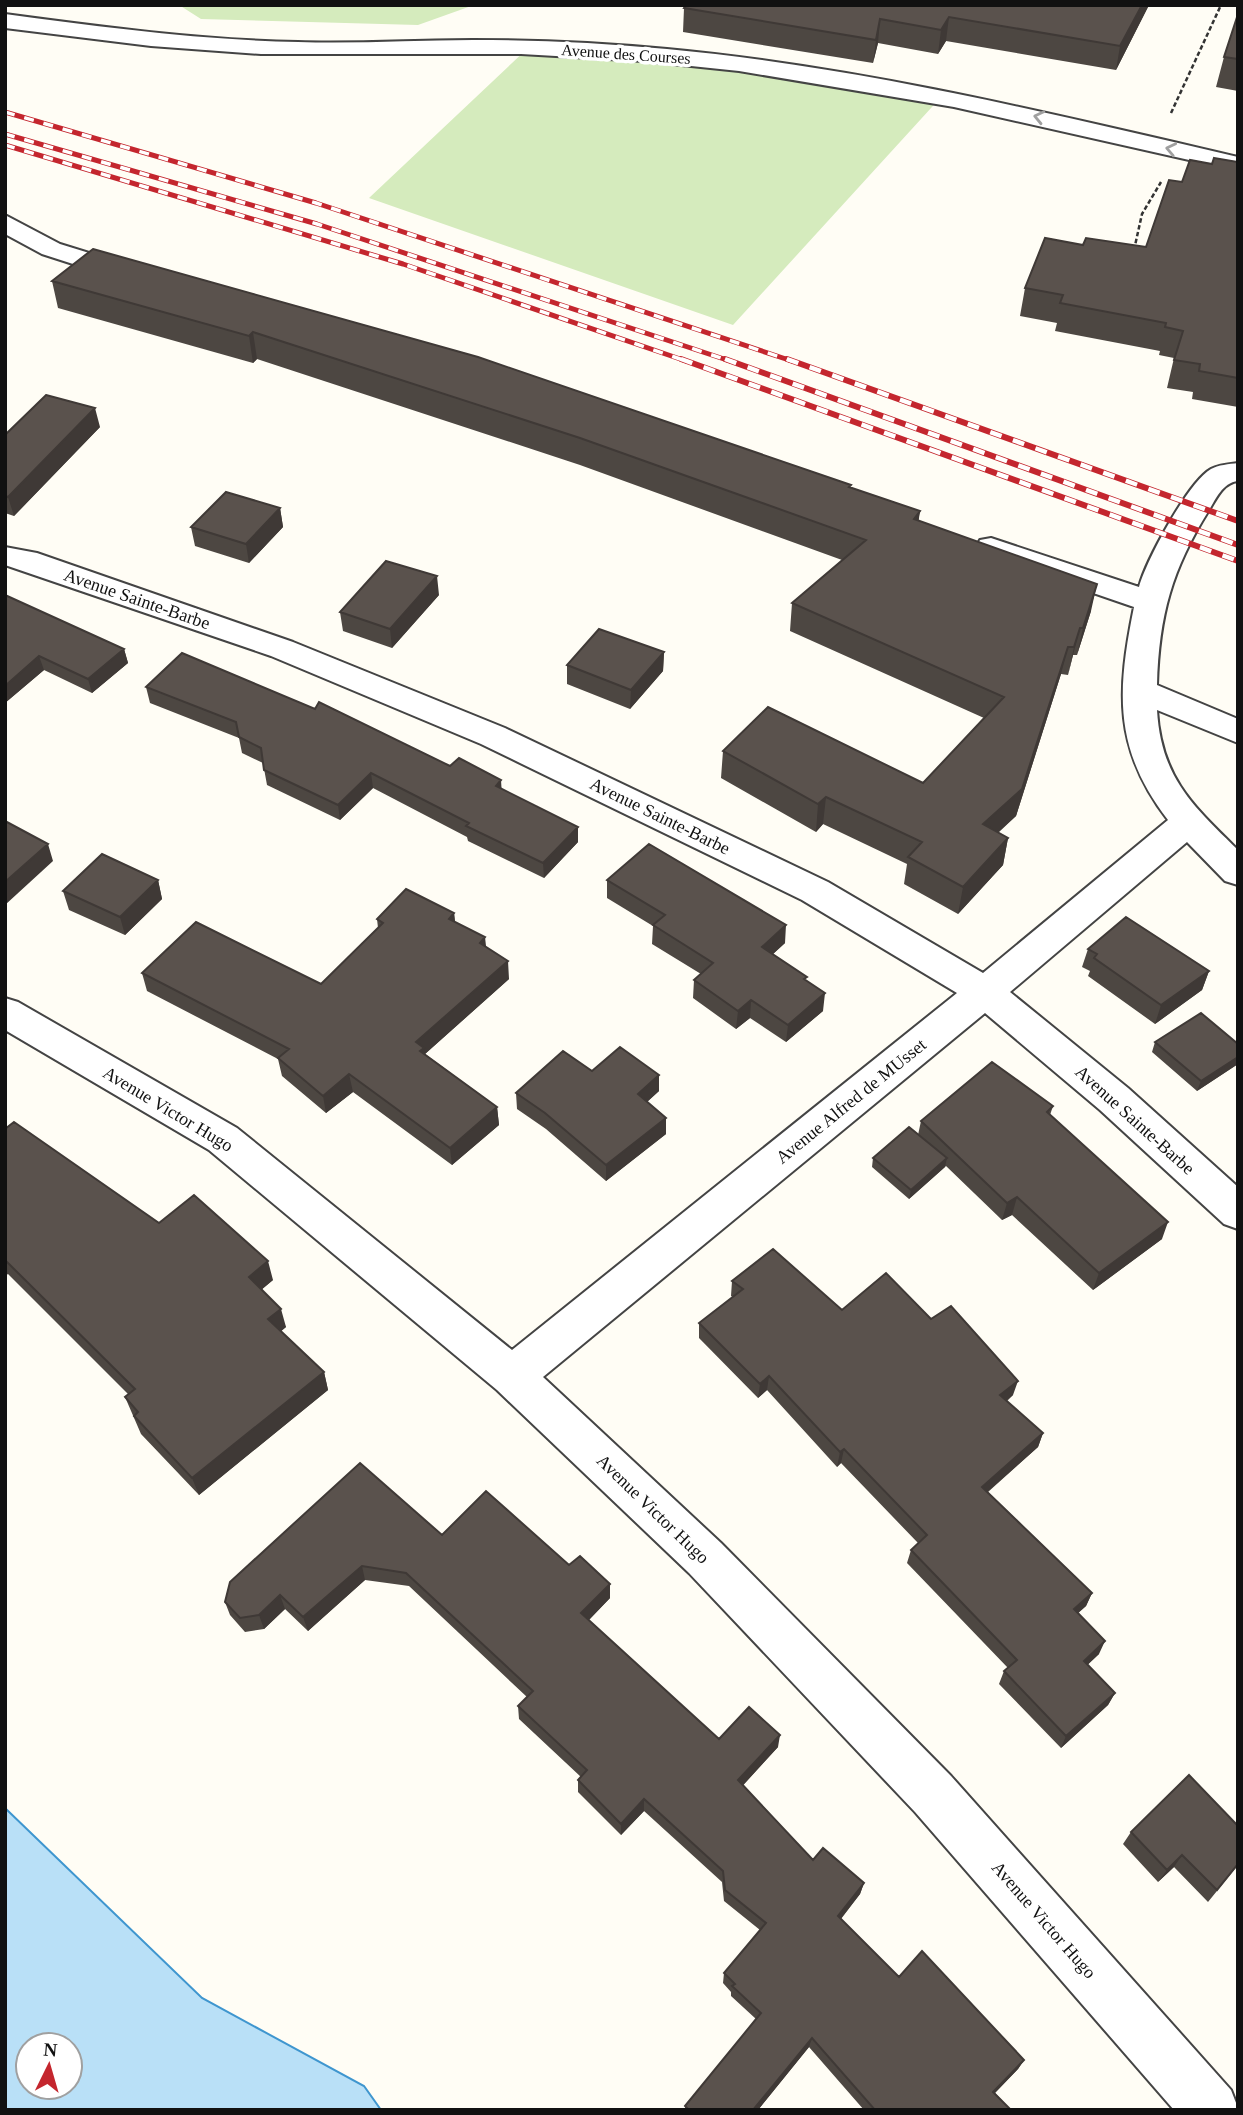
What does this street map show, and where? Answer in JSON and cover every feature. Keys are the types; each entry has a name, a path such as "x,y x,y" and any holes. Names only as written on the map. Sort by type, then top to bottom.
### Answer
{"street":[{"name":"Avenue des Courses","path":"5,21 138,38 234,46 295,49 501,47 664,56 787,69 942,96 1238,164"},
{"path":"5,223 51,249 149,279"},
{"path":"1238,472 1223,474 1211,483 1164,562 1151,602 1140,690 1145,750 1156,774 1188,822 1238,872"},
{"path":"972,540 1151,602"},
{"name":"Avenue Sainte-Barbe","path":"5,556 26,560 282,649 493,736 814,891 985,992 1114,1099 1238,1212"},
{"path":"1140,690 1238,732"},
{"name":"Avenue Alfred de MUsset","path":"512,1376 985,992 1188,822"},
{"name":"Avenue Victor Hugo","path":"5,1012 223,1139 512,1376 705,1558 933,1794 1211,2110"}],"path":[{"path":"1156,145 1221,5"},
{"path":"1133,252 1136,228 1153,191 1186,152"}],"green space":[{"path":"179,5 474,5 418,25 201,19"},
{"path":"528,48 602,52 942,96 733,325 369,198"}],"water":[{"path":"5,1808 202,1998 364,2086 381,2110 5,2110"}],"building":[{"path":"686,5 1142,5 1120,46 949,17 941,30 880,19 876,40 684,8"},
{"path":"1238,14 1238,59 1224,57"},
{"path":"1214,158 1238,162 1238,378 1199,371 1200,364 1174,360 1183,331 1165,327 1166,323 1060,303 1063,295 1025,288 1045,238 1083,245 1086,238 1146,247 1169,180 1182,182 1190,160 1212,164"},
{"path":"93,249 478,357 851,485 849,487 920,511 914,519 1097,584 1083,628 1080,628 1074,647 1068,647 1022,789 983,824 1008,838 963,887 908,857 922,842 826,797 818,804 723,751 768,707 923,783 1004,697 792,603 866,540 580,438 253,332 249,336 52,281"},
{"path":"46,395 95,408 8,497 5,496 5,435"},
{"path":"226,492 280,508 246,544 191,527"},
{"path":"386,561 437,576 390,629 340,612"},
{"path":"5,595 124,649 88,679 39,656 5,686"},
{"path":"599,629 664,652 631,690 567,665"},
{"path":"182,653 315,709 319,702 450,766 459,758 501,780 496,786 578,827 543,863 466,826 469,823 371,773 338,805 264,770 261,748 239,737 236,722 146,687"},
{"path":"5,821 48,844 5,882"},
{"path":"649,844 786,925 762,947 807,977 804,979 825,993 788,1025 751,1000 738,1011 694,980 713,963 653,925 665,915 607,880"},
{"path":"102,854 158,880 120,917 63,891"},
{"path":"406,889 454,913 449,919 485,937 480,943 508,961 416,1042 424,1048 420,1051 497,1107 450,1148 349,1074 323,1096 278,1058 289,1049 142,973 196,922 321,984 383,923 377,919"},
{"path":"1126,917 1209,971 1161,1005 1094,958 1097,954 1088,949"},
{"path":"1201,1013 1238,1044 1238,1057 1201,1081 1155,1042"},
{"path":"620,1047 659,1075 638,1094 666,1118 606,1165 545,1113 516,1093 563,1051 592,1071"},
{"path":"992,1062 1053,1106 1047,1112 1168,1222 1099,1273 1017,1197 1007,1203 921,1121"},
{"path":"14,1122 159,1223 194,1195 268,1261 249,1277 281,1309 268,1319 324,1372 192,1478 134,1416 138,1412 125,1397 135,1389 5,1260 5,1129"},
{"path":"909,1127 947,1158 911,1190 873,1158"},
{"path":"773,1249 842,1310 886,1273 931,1319 951,1306 1018,1381 1000,1395 1043,1433 982,1487 1092,1593 1074,1609 1105,1641 1084,1661 1115,1693 1066,1736 1004,1671 1017,1660 911,1550 927,1535 844,1449 840,1452 769,1376 760,1384 699,1323 743,1289 732,1281"},
{"path":"360,1463 442,1535 486,1491 569,1565 580,1556 610,1584 581,1613 719,1739 749,1707 780,1735 738,1780 813,1860 823,1848 864,1883 838,1916 899,1977 922,1951 1024,2060 993,2092 1011,2110 875,2110 812,2038 753,2110 689,2110 685,2106 761,2013 732,1986 735,1984 724,1973 766,1923 725,1890 723,1871 644,1799 621,1824 578,1780 587,1770 518,1706 533,1691 406,1573 362,1566 303,1617 280,1595 259,1615 240,1618 225,1602 230,1582"},
{"path":"1189,1775 1238,1826 1238,1864 1217,1890 1182,1855 1167,1870 1131,1832"}],"railway":[{"path":"5,112 316,203 792,361"},
{"path":"5,134 317,224 730,361"},
{"path":"5,145 403,264 686,361"},
{"path":"681,359 1238,561"},
{"path":"725,359 1238,545"},
{"path":"787,359 1238,521"}]}
